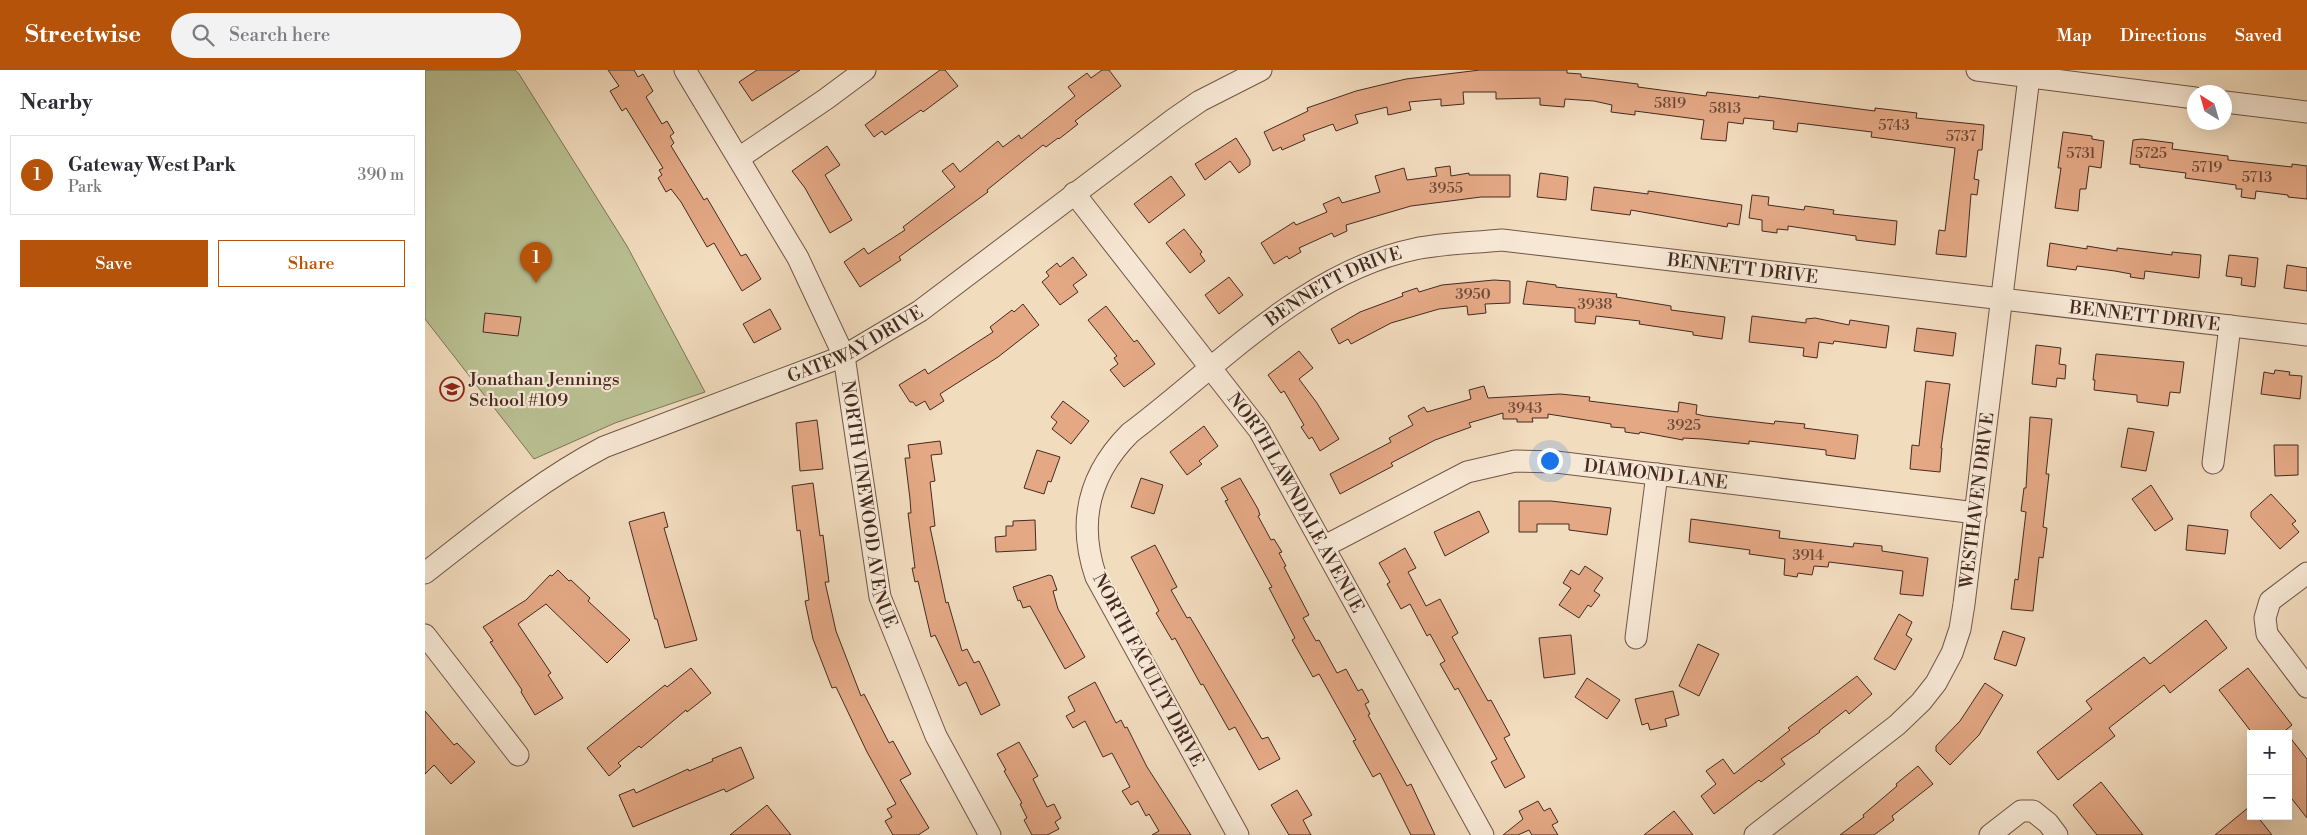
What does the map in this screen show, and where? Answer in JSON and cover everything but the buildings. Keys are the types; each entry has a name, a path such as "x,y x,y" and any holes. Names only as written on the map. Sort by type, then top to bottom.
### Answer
{"street":[{"name":"NORTH VINEWOOD AVENUE","path":"685,70 811,281 844,356 880,597 926,715 990,835"},
{"path":"739,158 818,105 865,70"},
{"name":"GATEWAY DRIVE","path":"425,573 541,484 604,447 844,356 920,310 1174,118 1200,101 1261,70"},
{"path":"1977,70 2187,97"},
{"name":"WESTHAVEN DRIVE","path":"1755,835 1897,725 1921,702 1936,683 1952,653 1962,621 2029,77"},
{"path":"2232,103 2307,112"},
{"name":"NORTH LAWNDALE AVENUE","path":"1074,193 1263,436 1483,835"},
{"name":"BENNETT DRIVE","path":"1212,368 1305,296 1354,269 1415,249 1470,241 1502,240 1534,242 2307,335"},
{"path":"2213,463 2229,326"},
{"name":"NORTH FACULTY DRIVE","path":"1212,368 1130,434 1113,451 1093,487 1087,519 1087,544 1093,569 1103,591 1238,835"},
{"name":"DIAMOND LANE","path":"1325,546 1467,472 1515,461 1540,460 1976,513"},
{"path":"1636,638 1657,474"},
{"path":"2307,573 2270,601 2265,618 2267,634 2307,686"},
{"path":"425,635 518,755"},
{"path":"1990,835 2021,811 2033,811 2048,823 2057,835"}],"green space":[{"path":"425,70 515,70 519,74 627,246 705,392 615,423 534,459 425,319"}],"place":[{"name":"Gateway West Park","path":"536,283"},
{"name":"Jonathan Jennings School #109","path":"452,389"}]}
